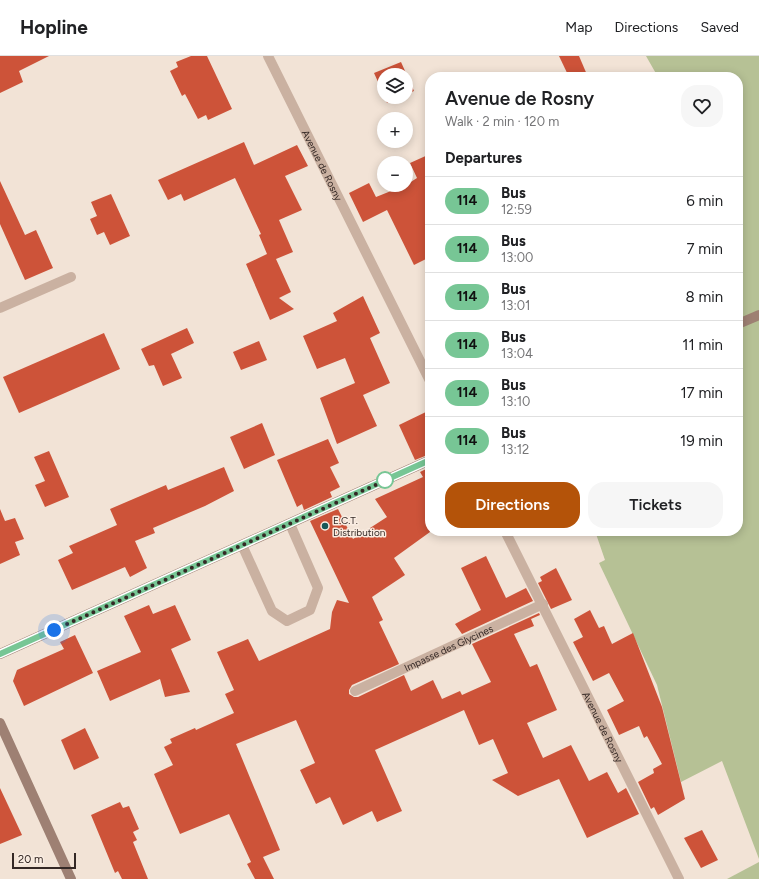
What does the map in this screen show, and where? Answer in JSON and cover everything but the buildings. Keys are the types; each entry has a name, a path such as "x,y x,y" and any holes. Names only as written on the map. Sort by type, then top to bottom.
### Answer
{"street":[{"name":"Avenue de Rosny","path":"268,56 425,371"},
{"path":"0,308 71,277"},
{"path":"743,322 759,315"},
{"path":"0,654 425,462"},
{"path":"242,545 272,611 287,621 310,610 318,588 290,524"},
{"name":"Avenue de Rosny","path":"508,536 543,604 679,879"},
{"name":"Impasse des Glycines","path":"355,691 543,604"},
{"path":"0,723 71,879"}],"green space":[{"path":"646,56 759,56 759,859 722,761 681,782 657,685 599,563 605,560 597,536 743,536 743,72 655,72"},
{"path":"759,862 759,879 727,879"}],"bus line":[{"name":"114","path":"0,654 425,462"}],"place":[{"name":"E.C.T. Distribution","path":"325,526"}],"route":[{"path":"54,630 391,478 385,480"}]}
